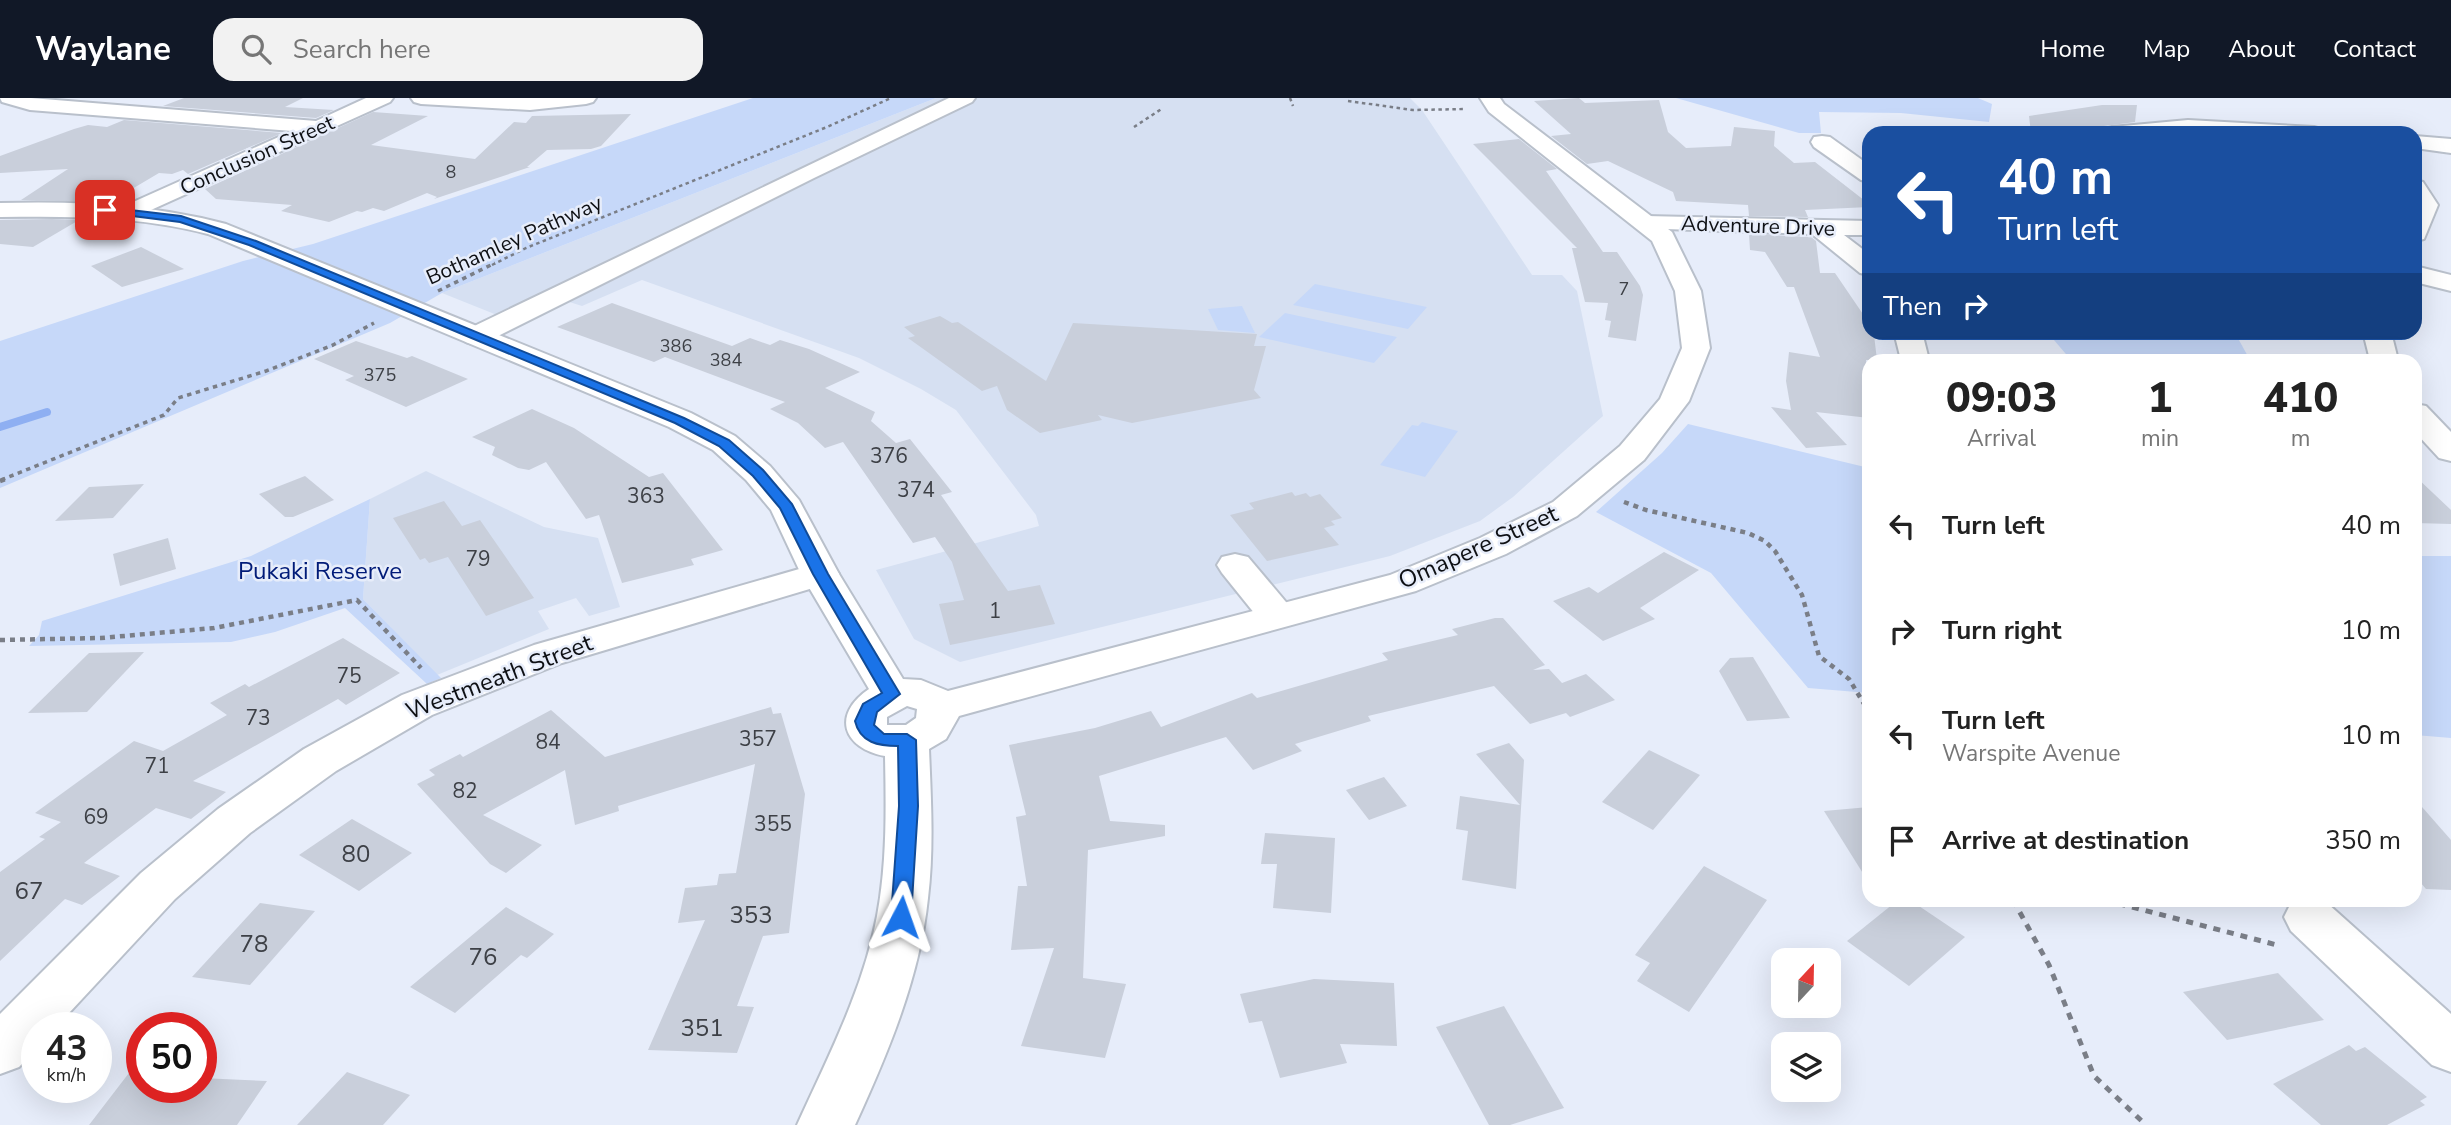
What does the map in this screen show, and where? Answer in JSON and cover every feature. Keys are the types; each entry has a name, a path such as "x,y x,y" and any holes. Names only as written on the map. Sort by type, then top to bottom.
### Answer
{"main road":[{"path":"9,98 30,104 318,127"},
{"path":"111,110 144,98"},
{"name":"Conclusion Street","path":"131,212 383,98"},
{"path":"421,98 530,104 586,98"},
{"path":"475,336 965,98"},
{"name":"Omapere Street","path":"923,723 1277,616 1404,583 1493,546 1565,509 1632,453 1674,401 1696,348 1688,291 1663,237 1493,103"},
{"path":"2221,107 2241,126"},
{"path":"1822,142 1862,170"},
{"path":"2422,143 2451,146"},
{"path":"2422,198 2427,205 2422,217"},
{"path":"0,210 131,212 181,219 217,229 680,421 724,443 758,473 787,507 820,574 892,694 923,694 923,723 908,806 901,917 879,999 847,1082 826,1125"},
{"name":"Adventure Drive","path":"1646,223 1862,228"},
{"path":"1820,228 1862,261"},
{"path":"2422,276 2451,283"},
{"path":"2422,420 2451,451"},
{"path":"1235,565 1277,616"},
{"name":"Westmeath Street","path":"0,1050 158,886 234,821 320,760 417,705 548,654 820,574"},
{"path":"2296,931 2451,1048"}],"path":[{"name":"Bothamley Pathway","path":"0,481 164,415 178,398 266,371 333,345 526,248 827,127 891,98"},
{"path":"1290,98 1293,106"},
{"path":"1348,101 1413,110 1493,103"},
{"path":"1135,127 1162,109 1163,116"},
{"path":"1589,489 1646,510 1748,533 1765,541 1775,551 1802,595 1819,656 1849,679 1862,700"},
{"path":"0,639 101,638 214,628 357,600 447,693"},
{"path":"2017,907 2049,965 2094,1076 2146,1125"},
{"path":"2148,907 2296,931"}],"shaded area":[{"path":"936,98 1410,98 1422,110 1532,275 1562,275 1577,291 1603,416 1513,497 1480,521 1390,556 960,662 914,639 876,570 1039,526 1036,515 956,410 859,358 642,280 582,306 547,295 497,315 442,293"},
{"path":"426,471 544,527 598,538 620,607 589,616 576,598 538,611 549,629 437,675 363,599 370,499"}],"green space":[{"path":"753,98 936,98 442,293 390,323 0,488 0,341 243,261 313,244"},
{"path":"1676,98 1978,98 1992,104 1989,122 1901,113 1819,112 1821,133 1799,133"},
{"path":"1315,284 1427,307 1408,329 1293,305"},
{"path":"1242,306 1255,333 1218,330 1208,309"},
{"path":"1285,313 1397,337 1374,363 1259,337"},
{"path":"2054,340 2239,340 2247,354 2066,354"},
{"path":"1422,422 1458,431 1425,477 1380,465 1412,425 1418,426"},
{"path":"1688,424 1862,466 1862,692 1808,688 1711,573 1596,512 1662,453"},
{"name":"Pukaki Reserve","path":"370,499 363,599 441,678 427,684 345,608 275,632 231,642 29,646 39,635 42,621 251,556"},
{"path":"2422,556 2451,556 2451,738 2422,736"}],"building":[{"path":"184,98 303,98 285,107 334,110 316,118 163,106"},
{"path":"1579,98 1585,103 1659,100 1668,132 1686,148 1731,146 1734,127 1775,131 1774,146 1794,163 1815,162 1862,199 1862,207 1805,210 1808,217 1749,216 1748,205 1676,201 1673,192 1608,161 1587,164 1551,136 1571,134 1534,101"},
{"path":"2102,105 2137,105 2135,122 2104,126 2030,126 2029,116"},
{"path":"373,112 428,116 371,145 475,159 514,122 526,123 532,116 631,114 601,146 591,149 547,150 527,167 530,167 434,199 437,197 427,193 384,211 373,208 357,211 329,222 281,211 292,205 216,199 205,189"},
{"path":"124,120 282,133 188,174 183,170 172,174 159,173 110,202 21,200 68,169 0,173 0,156 74,129 88,125 107,127"},
{"path":"1519,139 1557,169 1546,171 1603,252 1617,252 1640,286 1643,295 1636,341 1608,337 1611,321 1605,320 1608,303 1585,302 1572,248 1577,248 1473,144"},
{"path":"0,220 79,220 33,247 0,244"},
{"path":"1749,234 1811,237 1816,241 1820,273 1835,273 1862,313 1862,340 1875,340 1876,354 1862,354 1862,417 1816,412 1847,445 1806,448 1771,407 1791,410 1786,381 1789,352 1820,357 1794,287 1787,287 1765,252 1750,250"},
{"path":"141,247 184,269 122,287 91,266"},
{"path":"612,303 732,346 750,338 770,345 780,340 809,349 860,372 825,388 875,412 871,421 896,443 910,439 952,492 941,495 1008,591 1040,585 1055,624 950,645 939,604 964,600 952,562 935,537 913,543 843,442 825,448 798,423 770,409 785,402 665,357 654,362 557,327"},
{"path":"940,316 952,323 958,322 1046,381 1073,323 1257,334 1254,346 1266,346 1254,390 1261,398 1132,423 1098,415 1102,420 1040,433 1007,410 997,386 982,391 908,338 915,336 904,327"},
{"path":"356,341 407,358 412,356 468,379 406,407 345,380 354,376 314,359"},
{"path":"532,409 574,428 649,477 663,473 723,550 691,559 694,565 622,583 599,515 586,519 546,462 529,470 518,468 492,455 495,447 472,437"},
{"path":"305,476 334,500 293,517 285,517 259,494"},
{"path":"2422,483 2451,510 2451,524 2422,523"},
{"path":"144,484 113,518 55,521 89,487"},
{"path":"1292,492 1295,496 1306,493 1310,497 1320,494 1342,518 1331,521 1335,525 1324,528 1339,545 1267,561 1230,515 1254,509 1249,503"},
{"path":"444,501 462,526 480,520 534,598 486,616 448,557 429,563 425,558 420,560 393,518"},
{"path":"168,538 176,569 120,586 113,554"},
{"path":"1664,552 1699,570 1640,608 1655,619 1603,641 1553,601 1589,587 1598,593"},
{"path":"1503,618 1545,665 1533,670 1549,669 1562,683 1586,674 1615,700 1570,717 1566,713 1530,724 1494,686 1368,716 1371,721 1295,744 1302,751 1253,770 1226,737 1099,776 1110,821 1165,825 1165,836 1088,850 1083,978 1126,984 1105,1058 1021,1046 1054,948 1011,950 1018,886 1027,886 1016,817 1026,815 1009,745 1095,728 1151,711 1161,727 1252,693 1257,698 1388,660 1382,653 1458,635 1452,629"},
{"path":"343,638 400,673 346,705 338,699 193,781 226,792 191,819 156,808 84,863 120,876 82,905 65,899 0,961 0,872 45,839 39,837 61,822 35,813 134,741 163,751 227,715 210,703 245,684 249,687"},
{"path":"144,652 87,712 28,713 89,653"},
{"path":"1753,657 1790,718 1747,721 1719,671 1730,658"},
{"path":"771,707 773,714 781,713 805,794 789,933 763,936 737,1006 754,1007 737,1053 648,1050 705,920 678,923 685,888 717,885 719,874 736,873 755,764 618,806 619,811 575,825 565,770 483,815 542,845 506,873 490,864 417,784 435,775 429,770 460,754 463,757 551,710 605,757"},
{"path":"1509,743 1524,760 1516,889 1462,880 1468,831 1456,829 1460,796 1520,805 1476,754"},
{"path":"1649,750 1700,775 1653,830 1602,802"},
{"path":"1384,777 1407,806 1369,820 1346,790"},
{"path":"2422,807 2451,840 2451,890 2426,889 2422,884"},
{"path":"1862,808 1862,872 1824,811"},
{"path":"352,819 412,853 359,891 299,855"},
{"path":"1265,833 1335,838 1331,913 1273,908 1277,864 1261,864"},
{"path":"1704,866 1767,900 1689,1012 1637,981 1650,963 1635,955"},
{"path":"260,903 315,911 250,985 192,977"},
{"path":"506,907 554,934 527,958 521,955 455,1013 410,987"},
{"path":"1889,907 1920,907 1965,937 1909,986 1847,941"},
{"path":"2278,973 2324,1020 2227,1040 2183,992"},
{"path":"1314,979 1394,983 1397,1046 1340,1044 1347,1063 1280,1078 1262,1021 1249,1023 1240,994"},
{"path":"1504,1006 1564,1108 1510,1125 1489,1125 1436,1027"},
{"path":"2349,1045 2356,1051 2365,1047 2427,1097 2420,1101 2425,1105 2387,1125 2321,1125 2273,1084"},
{"path":"347,1072 410,1095 383,1125 297,1125"},
{"path":"126,1077 126,1103 217,1103 217,1079 267,1081 237,1125 89,1125 106,1103 112,1103 112,1095"}],"waterway":[{"path":"0,427 47,412"}],"route":[{"path":"105,210 181,219 253,243 680,421 724,443 758,473 787,507 820,574 892,694 869,708 864,721 865,727 869,733 883,740 907,740 908,806 901,917"}]}
